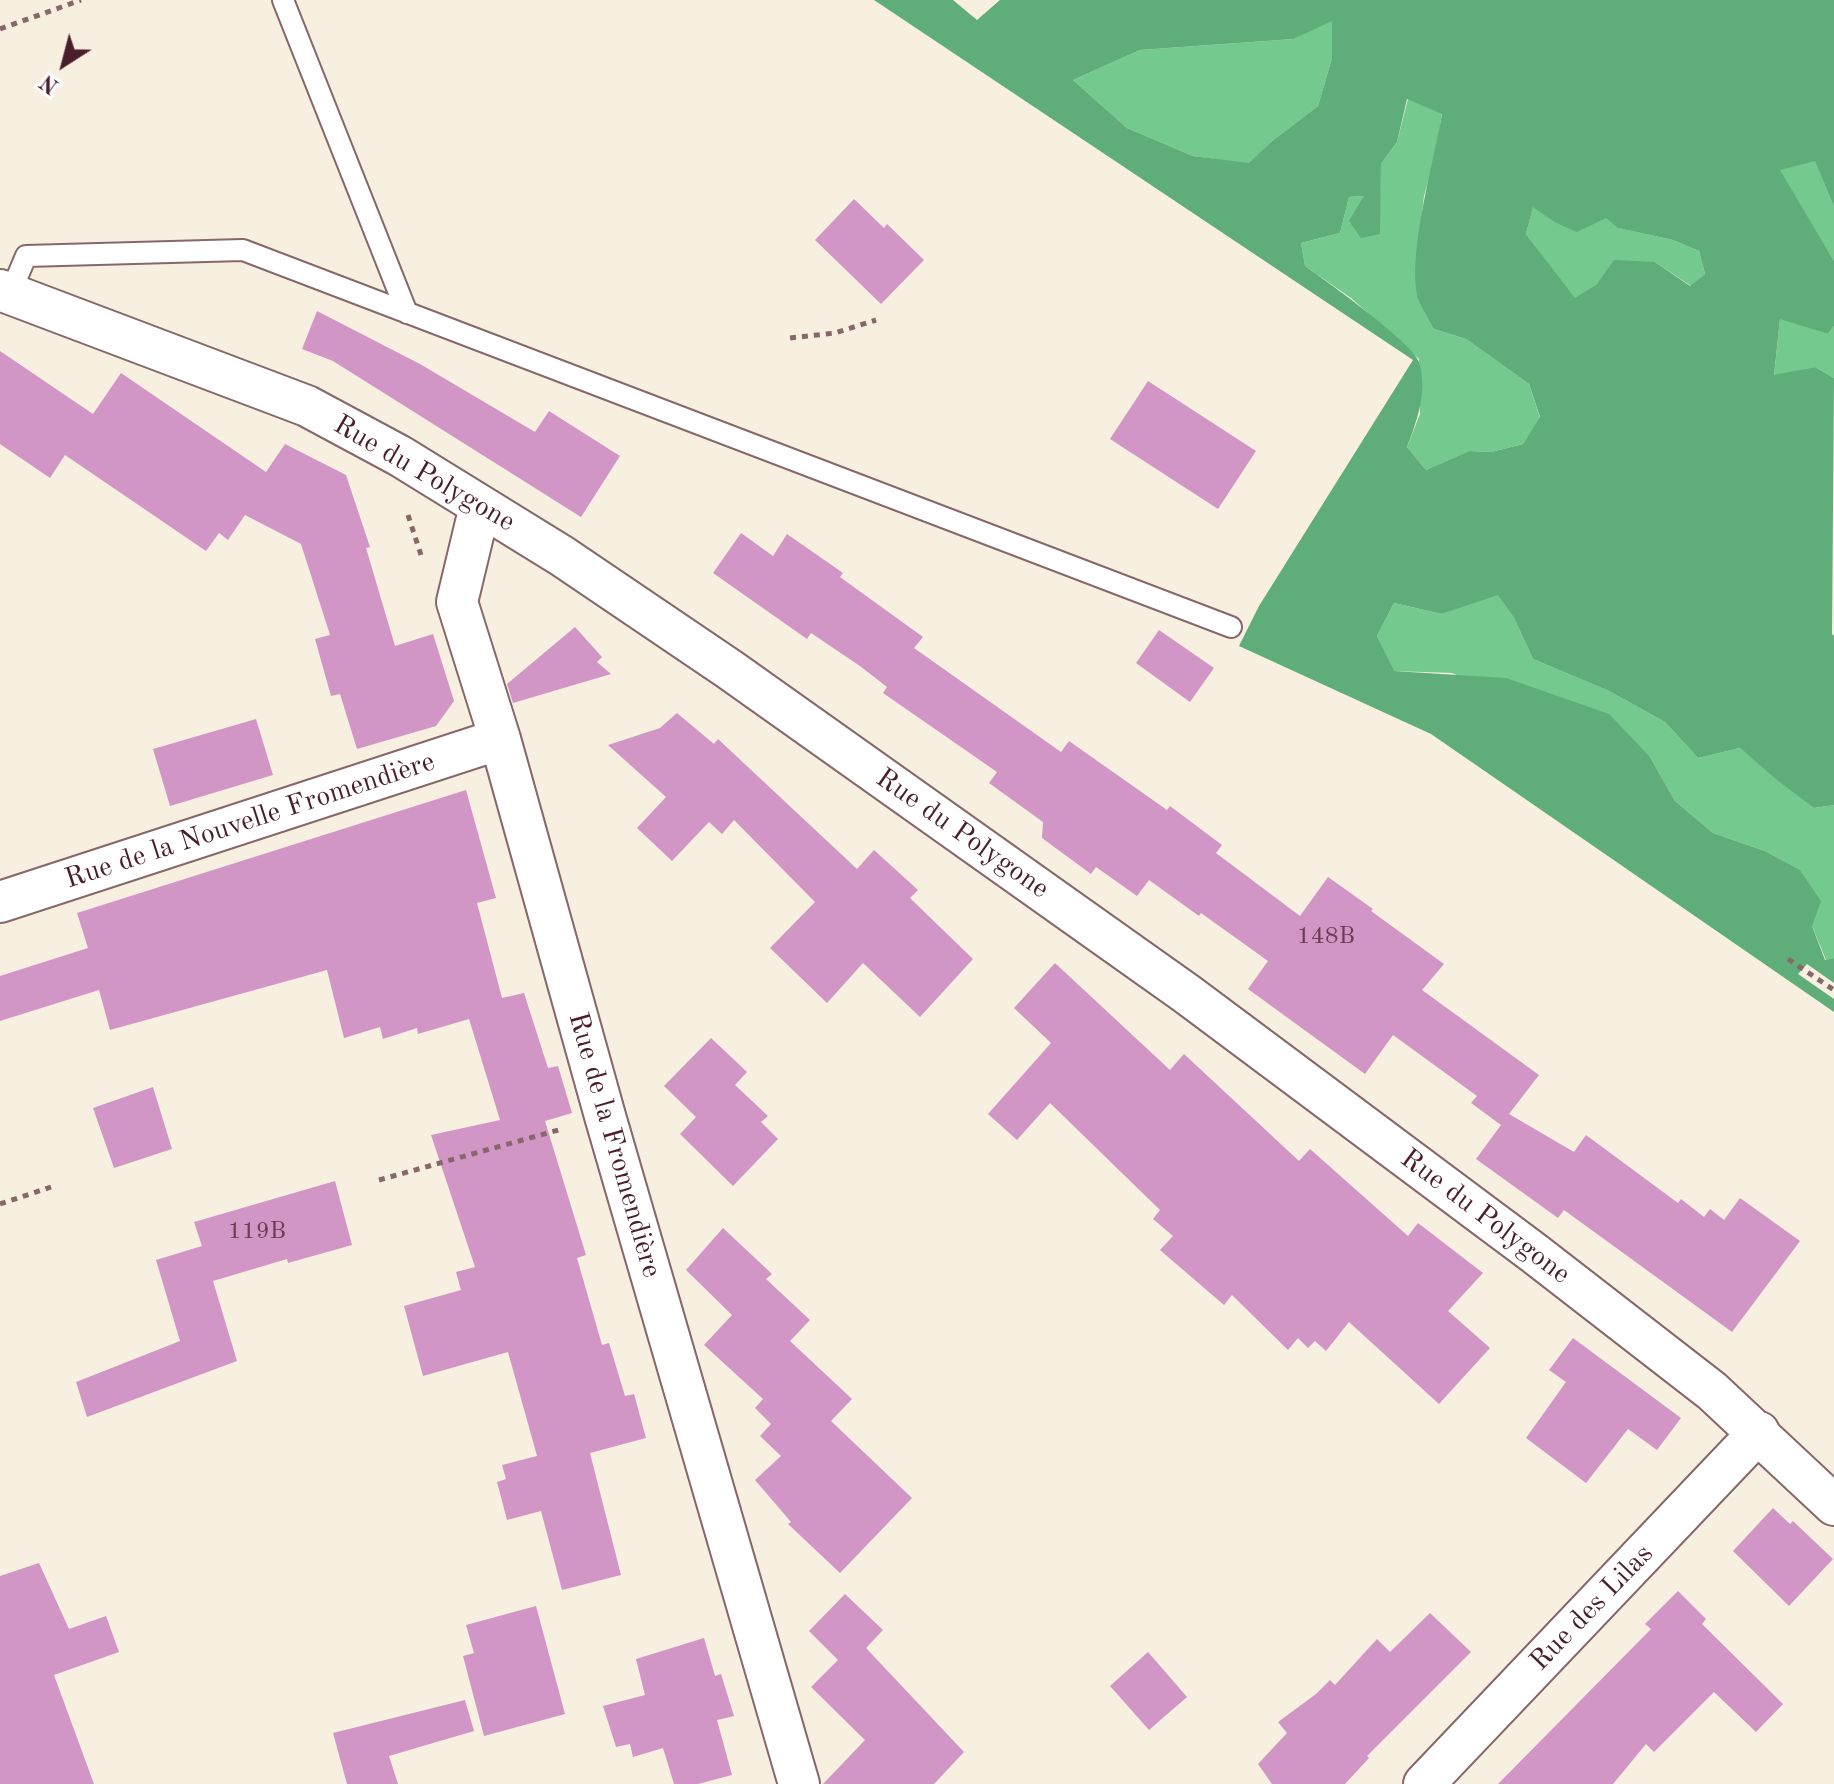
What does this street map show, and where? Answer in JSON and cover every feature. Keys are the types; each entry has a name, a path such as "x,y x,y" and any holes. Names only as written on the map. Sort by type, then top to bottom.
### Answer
{"street":[{"name":"Rue du Polygone","path":"5,292 307,406 400,456 562,556 729,669 1187,994 1534,1253 1712,1391 1834,1505"},
{"name":"Rue de la Fromendière","path":"480,506 457,602 500,739 605,1116 799,1784"},
{"name":"Rue de la Nouvelle Fromendière","path":"0,902 500,739"},
{"name":"Rue des Lilas","path":"1424,1784 1759,1432"}],"lane":[{"path":"283,0 407,313"},
{"name":"Rue du Polygone","path":"5,292 26,256 243,250 1231,627"}],"path":[{"path":"0,29 81,0"},
{"path":"790,338 835,333 876,320"},
{"path":"1788,959 1834,990"},
{"path":"379,1180 605,1116"},
{"path":"0,1204 51,1187"}],"green space":[{"path":"874,0 953,0 977,20 1000,0 1834,0 1834,207 1815,161 1780,170 1834,261 1834,326 1828,334 1780,319 1774,375 1815,367 1834,378 1834,805 1814,808 1740,748 1698,758 1665,722 1609,691 1533,659 1514,618 1498,595 1442,614 1394,603 1377,636 1394,671 1506,678 1609,714 1650,757 1675,801 1713,833 1765,851 1799,869 1821,901 1812,926 1825,960 1834,958 1834,983 1807,964 1798,974 1834,999 1834,1012 1431,734 1239,646 1259,606 1413,360","holes":["1332,21 1332,58 1318,106 1249,163 1193,156 1127,128 1073,80 1140,50 1294,39","1407,99 1442,114 1418,236 1416,284 1422,308 1434,329 1466,339 1529,384 1540,417 1523,444 1491,452 1469,451 1426,470 1407,447 1422,395 1419,362 1386,327 1305,266 1301,243 1340,233 1349,197 1364,196 1349,221 1361,238 1380,234 1381,164 1397,142","1533,207 1554,222 1577,232 1606,218 1618,228 1673,240 1699,251 1705,274 1690,286 1655,262 1614,260 1597,284 1575,298 1526,234"]},
{"path":"1332,20 1332,58 1318,106 1272,141 1249,164 1193,156 1127,128 1073,80 1140,50 1294,39"},
{"path":"1408,99 1442,113 1436,152 1424,196 1416,266 1434,329 1466,339 1529,384 1540,418 1523,444 1491,452 1469,451 1426,470 1407,447 1420,414 1419,359 1351,298 1305,266 1301,243 1340,233 1349,197 1364,196 1379,234 1381,164 1397,142"},
{"path":"1815,160 1834,207 1834,261 1779,170"},
{"path":"1533,206 1554,222 1606,217 1619,228 1673,240 1699,251 1705,274 1691,286 1655,262 1597,284 1575,299 1526,234"},
{"path":"1780,318 1828,334 1834,326 1834,378 1815,367 1774,376"},
{"path":"1498,594 1514,618 1533,659 1609,691 1665,722 1698,758 1740,748 1814,808 1834,805 1834,958 1826,960 1812,926 1799,869 1765,851 1713,833 1675,801 1650,757 1452,673 1393,671 1377,636 1394,603 1442,614"}],"building":[{"path":"854,199 884,228 887,224 924,260 881,304 815,240"},
{"path":"317,311 420,364 535,432 549,411 620,456 581,517 333,361 302,349"},
{"path":"0,351 93,414 121,373 266,472 285,444 346,475 370,547 366,548 395,646 433,634 454,701 436,726 357,749 340,694 331,696 315,639 330,635 301,544 245,515 228,540 219,533 206,551 65,455 50,478 0,444"},
{"path":"1148,381 1256,451 1218,509 1110,439"},
{"path":"741,533 773,556 787,534 843,573 840,577 923,637 914,648 1061,752 1069,741 1167,810 1170,806 1222,845 1216,853 1300,916 1328,877 1373,909 1371,911 1444,964 1422,990 1539,1075 1509,1114 1574,1152 1586,1135 1678,1203 1681,1199 1704,1217 1710,1209 1724,1220 1740,1198 1800,1241 1732,1332 1564,1210 1558,1218 1476,1159 1501,1125 1471,1103 1477,1096 1393,1035 1365,1074 1248,989 1268,961 1149,880 1137,896 1096,867 1091,874 1042,838 1043,822 989,783 997,772 883,693 887,687 860,666 811,633 807,639 713,573"},
{"path":"575,627 602,657 597,662 611,674 513,703 507,684"},
{"path":"1159,630 1214,668 1190,702 1136,663"},
{"path":"677,713 714,744 718,739 857,869 874,850 918,890 910,898 973,959 920,1017 863,963 827,1003 770,948 815,902 734,820 722,834 709,822 672,861 637,828 666,797 608,745 660,728"},
{"path":"256,719 273,775 170,806 153,749"},
{"path":"466,790 496,898 477,903 502,998 524,993 548,1068 558,1066 572,1113 545,1121 586,1255 577,1258 602,1345 609,1343 625,1396 634,1394 646,1438 590,1453 621,1575 562,1590 541,1511 507,1520 497,1482 506,1479 502,1465 537,1456 508,1352 423,1376 404,1306 461,1290 456,1272 475,1267 431,1135 500,1120 469,1019 418,1034 417,1028 383,1039 380,1027 344,1038 327,970 110,1030 99,990 0,1021 0,976 88,948 77,913"},
{"path":"1055,963 1170,1070 1184,1054 1299,1161 1310,1149 1408,1236 1418,1223 1483,1273 1448,1311 1490,1348 1439,1404 1349,1322 1326,1351 1315,1341 1308,1348 1298,1338 1288,1350 1232,1295 1224,1305 1160,1250 1173,1236 1153,1219 1160,1210 1050,1103 1017,1140 988,1114 1051,1043 1014,1008"},
{"path":"711,1038 747,1072 735,1085 768,1116 761,1122 778,1139 733,1186 680,1134 696,1117 664,1086"},
{"path":"153,1087 172,1149 114,1168 93,1108"},
{"path":"335,1181 352,1245 288,1263 287,1259 213,1281 237,1361 87,1417 76,1382 180,1341 156,1260 202,1246 194,1222"},
{"path":"723,1228 772,1274 766,1279 810,1320 790,1341 852,1399 831,1421 912,1498 840,1573 788,1524 791,1522 755,1480 781,1456 760,1436 771,1424 755,1408 763,1399 704,1345 732,1315 686,1270"},
{"path":"1573,1338 1681,1418 1657,1450 1628,1429 1586,1483 1526,1438 1566,1382 1549,1370"},
{"path":"1773,1508 1790,1524 1793,1521 1833,1559 1789,1606 1733,1551"},
{"path":"39,1563 69,1629 106,1616 119,1652 54,1675 94,1784 0,1784 0,1576"},
{"path":"1678,1591 1706,1619 1702,1624 1783,1704 1756,1732 1714,1692 1654,1752 1646,1744 1613,1784 1498,1784 1651,1629 1645,1624"},
{"path":"845,1594 883,1630 866,1648 964,1752 934,1784 823,1784 865,1740 811,1687 838,1660 809,1631"},
{"path":"536,1606 565,1714 484,1736 463,1656 474,1653 466,1625"},
{"path":"1430,1613 1471,1652 1367,1756 1369,1758 1345,1784 1272,1784 1258,1764 1287,1733 1278,1722 1330,1680 1335,1685 1377,1639 1390,1652"},
{"path":"704,1638 715,1676 721,1674 734,1716 717,1720 732,1775 698,1784 674,1784 663,1748 633,1757 630,1744 616,1747 603,1706 645,1695 636,1659"},
{"path":"1148,1652 1187,1697 1149,1730 1110,1686"},
{"path":"465,1700 474,1731 389,1756 398,1784 347,1784 333,1733"}]}
